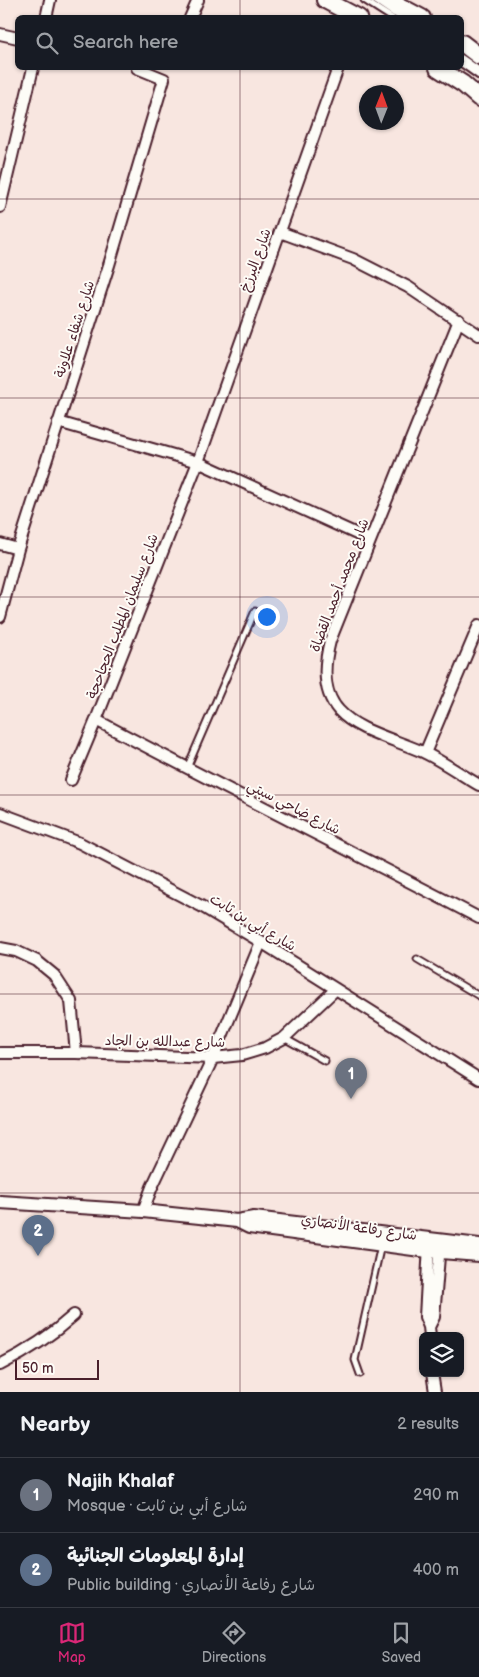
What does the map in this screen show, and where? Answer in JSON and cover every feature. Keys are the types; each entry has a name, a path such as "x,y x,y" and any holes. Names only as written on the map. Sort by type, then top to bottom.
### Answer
{"main road":[{"path":"325,0 353,15"},
{"path":"388,0 416,15"},
{"path":"464,45 479,56"},
{"path":"441,70 479,98"}],"street":[{"path":"47,15 50,0"},
{"path":"191,15 198,0"},
{"path":"0,34 15,37"},
{"path":"0,208 33,70"},
{"path":"142,70 164,78"},
{"name":"شارع شفاء علاونة","path":"0,617 18,549 109,265 164,78 168,70"},
{"name":"شارع البرزخ","path":"198,462 337,70"},
{"path":"280,232 362,264 408,287 479,335"},
{"name":"شارع محمد أحمد القضاة","path":"459,320 330,641 325,659 324,675 327,690 336,708 351,722 425,753 479,785"},
{"path":"58,422 198,462 370,540"},
{"name":"شارع سليمان المطلب الحجاحجة","path":"71,780 198,462"},
{"path":"0,544 18,549"},
{"path":"425,753 479,625"},
{"name":"شارع ضاحي سبتي","path":"96,720 479,918"},
{"name":"شارع أبي بن ثابت","path":"0,813 80,842 201,906 479,1079"},
{"path":"143,1211 152,1187 213,1058 261,942"},
{"path":"0,948 16,951 37,961 54,975 71,1001 76,1053"},
{"name":"شارع عبدالله بن الجاد","path":"0,1053 76,1053 213,1058 242,1055 265,1048 284,1038 336,989"},
{"name":"شارع رفاعة الأنصاري","path":"0,1202 143,1211 237,1221 254,1218 434,1245 479,1255"},
{"name":"شارع رفاعة الأنصاري","path":"237,1221 249,1227 382,1245 479,1245"},
{"path":"429,1331 425,1317 434,1245"},
{"path":"0,1365 40,1341 74,1315"},
{"path":"433,1377 435,1392"}],"lane":[{"path":"364,0 387,15"},
{"path":"374,0 396,15"},
{"path":"464,59 479,70"},
{"path":"464,65 479,76"},
{"path":"186,768 255,611"},
{"path":"417,959 479,996"},
{"path":"284,1038 325,1061"},
{"path":"360,1374 355,1360 382,1245"}],"place":[{"name":"Najih Khalaf","path":"351,1099"},
{"name":"إدارة المعلومات الجنائية","path":"38,1256"}]}
